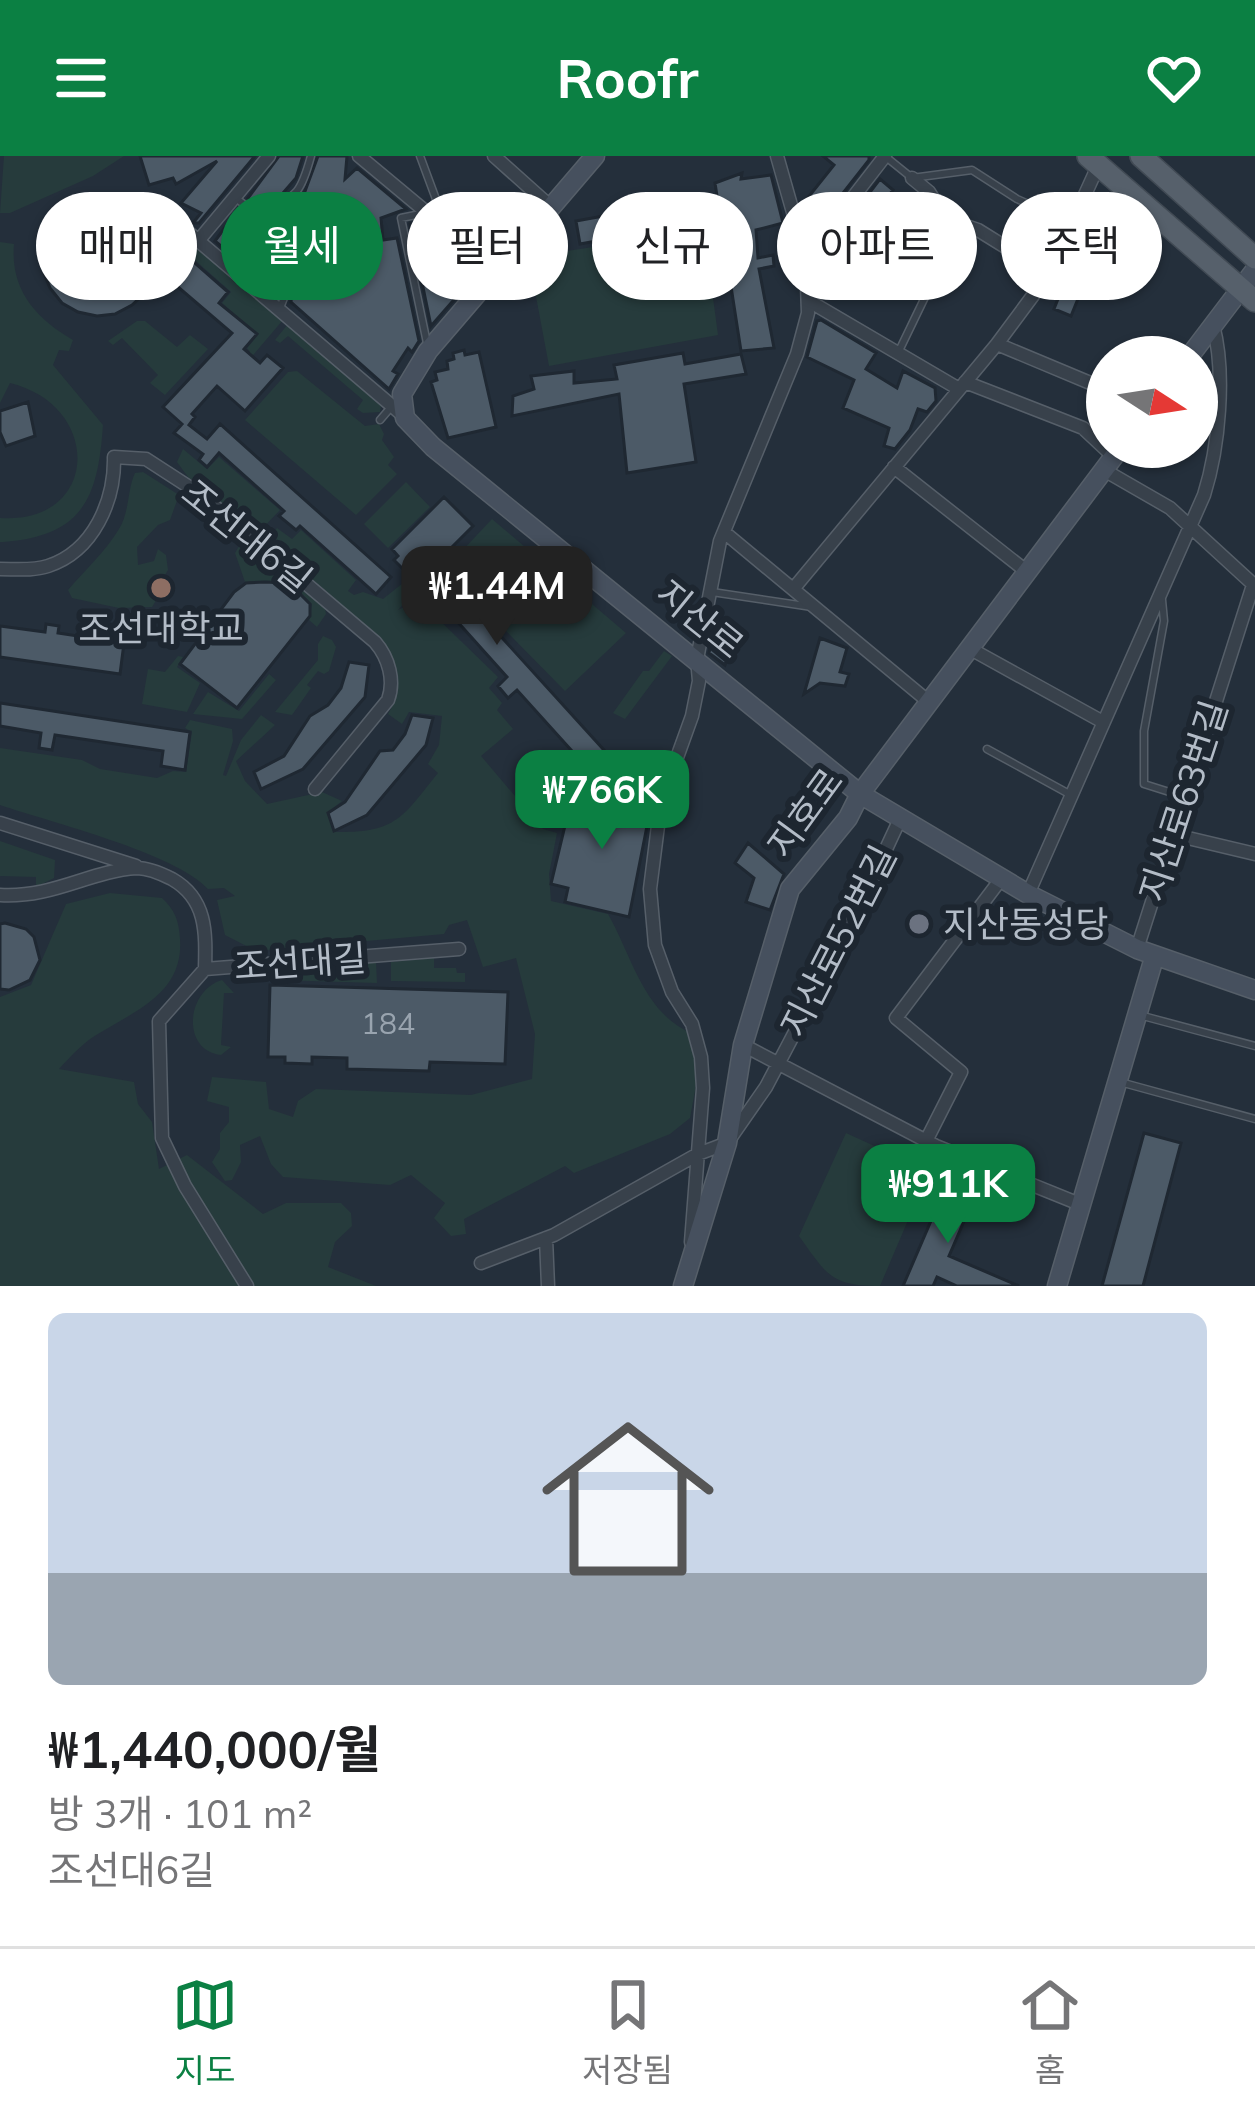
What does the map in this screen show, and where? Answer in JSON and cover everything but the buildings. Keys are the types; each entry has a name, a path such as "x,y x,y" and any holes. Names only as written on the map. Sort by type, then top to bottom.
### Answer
{"main road":[{"path":"1141,156 1255,258"},
{"path":"1093,161 1250,286"}],"street":[{"path":"236,192 269,156"},
{"path":"359,156 407,196"},
{"path":"494,156 534,192"},
{"path":"564,192 595,156"},
{"path":"777,156 787,192"},
{"path":"856,192 885,156"},
{"path":"1082,192 1093,161"},
{"path":"912,178 929,191 946,219 1001,244"},
{"path":"200,240 221,211"},
{"name":"지산로","path":"197,238 400,406 433,447 860,794 1001,879 1146,953 1255,990"},
{"path":"1205,336 1250,286"},
{"path":"400,406 428,351 472,300"},
{"path":"794,588 1030,300"},
{"path":"690,1260 701,1057 692,1024 672,992 655,945 650,909 661,802 692,716 699,681 697,658 724,532 797,354 809,301 962,386 1086,431"},
{"path":"1028,894 1212,469 1220,357 1214,325"},
{"path":"997,344 1086,381"},
{"name":"조선대6길","path":"0,569 44,567 73,552 111,500 114,457 146,459 200,494 376,642 388,664 388,700 315,789"},
{"path":"893,467 1026,572"},
{"name":"지호로","path":"683,1286 727,1143 743,1045 790,889 848,818 860,794 1105,468"},
{"path":"1124,468 1254,585"},
{"path":"724,532 929,702"},
{"name":"지산로63번길","path":"1146,953 1171,834 1254,585"},
{"path":"969,648 1103,722"},
{"name":"지산로52번길","path":"727,1143 766,1087 846,934 899,819"},
{"path":"0,823 140,867"},
{"path":"1171,834 1255,854"},
{"path":"0,896 28,897 140,867"},
{"name":"조선대길","path":"140,867 166,876 197,901 206,940 205,969 459,949"},
{"path":"926,1141 961,1072 896,1018 1001,879"},
{"path":"1057,1286 1136,1014 1146,953"},
{"path":"205,969 160,1021 163,1138 185,1186 247,1286"},
{"path":"743,1045 776,1061"},
{"name":"지산로52번길","path":"776,1061 926,1141 1082,1204"},
{"path":"481,1263 546,1238 698,1154 727,1143"},
{"path":"546,1238 548,1286"}],"lane":[{"path":"298,192 311,156"},
{"path":"420,156 433,192"},
{"path":"885,156 912,178 972,170 1006,192"},
{"path":"407,217 401,218 407,248"},
{"path":"280,308 283,300"},
{"path":"418,300 428,351"},
{"path":"898,353 924,300"},
{"path":"380,420 400,406"},
{"path":"1160,590 1164,621 1144,731 1144,784 1183,796"},
{"path":"710,592 815,608"},
{"path":"987,749 1071,795"},
{"path":"1136,1014 1255,1046"},
{"path":"1116,1081 1255,1119"}],"green space":[{"path":"4,156 124,156 93,176 57,192 36,192 36,201 0,213"},
{"path":"0,242 14,244 16,275 28,301 73,340 69,351 59,350 53,365 103,425 97,473 82,508 52,531 3,542 0,518 33,515 57,503 71,484 77,462 74,438 62,415 41,396 10,383 0,403"},
{"path":"197,245 221,266 221,283 197,262"},
{"path":"592,247 592,300 713,300 718,335 549,366 537,300 568,300 568,251"},
{"path":"260,300 283,320 232,380 228,377 250,352 247,348 258,334 222,303"},
{"path":"137,321 145,321 177,347 190,335 208,349 165,395 150,383 158,375 122,338 113,345 108,341"},
{"path":"288,324 381,405 380,412 357,409 363,400 288,336 280,343 275,340"},
{"path":"297,371 365,426 379,424 382,440 394,457 388,465 397,474 356,515 245,420 288,372"},
{"path":"183,449 207,469 219,457 280,510 259,532 188,477 177,462"},
{"path":"143,472 179,495 170,520 158,525 137,547 138,565 154,561 158,549 166,555 168,570 159,585 163,589 152,607 119,608 72,598 68,590 119,529 135,473"},
{"path":"406,482 430,507 388,548 364,524"},
{"path":"492,519 626,633 565,691 445,569"},
{"path":"277,528 292,539 301,530 356,580 348,591 354,595 363,592 383,599 408,579 419,587 398,610 404,607 416,618 431,612 498,677 489,688 502,703 497,710 513,729 481,756 543,829 557,833 549,874 551,901 608,914 650,997 675,1024 691,1033 697,1080 690,1118 670,1134 574,1173 565,1166 464,1219 466,1234 451,1236 434,1218 445,1203 411,1175 390,1185 283,1177 271,1164 260,1136 240,1145 241,1162 232,1180 225,1181 212,1162 220,1149 220,1133 229,1122 229,1107 207,1101 212,1077 266,1082 269,1109 293,1117 298,1101 316,1089 471,1095 532,1079 535,1034 516,958 483,967 467,920 449,925 444,934 256,951 225,935 217,900 235,896 224,888 208,889 141,851 0,805 0,748 82,760 100,769 157,778 173,771 186,772 192,732 185,728 190,720 232,729 226,776 241,740 261,715 275,725 236,761 245,781 267,804 322,792 342,801 327,813 334,832 371,830 405,812 438,773 428,764 439,745 442,716 409,712 402,724 388,714 397,683 384,645 267,540"},
{"path":"244,538 324,603 326,614 317,627 309,620 312,604 297,591 274,582 245,582 235,553"},
{"path":"323,636 336,647 329,671 318,671 292,715 275,712 318,660"},
{"path":"664,651 672,656 625,719 613,713 643,671 649,671"},
{"path":"178,656 183,657 177,667 200,683 187,712 142,704 148,669 165,672"},
{"path":"269,674 276,680 242,719 193,714 208,692 239,711"},
{"path":"0,841 55,860 54,878 36,887 36,877 0,876"},
{"path":"110,893 162,898 177,921 179,958 174,974 153,1000 88,1041 59,1069 134,1082 138,1104 152,1122 159,1169 187,1155 263,1214 286,1203 341,1203 351,1213 352,1226 335,1242 328,1267 376,1286 0,1286 0,997 31,985 66,904"},
{"path":"434,958 434,968 456,968 457,973 465,973 465,982 391,981 391,962"},
{"path":"376,962 377,983 277,980 276,969"},
{"path":"222,980 234,993 224,993 221,1045 231,1047 221,1055 199,1043 193,1019 201,995"},
{"path":"846,1133 929,1171 880,1286 851,1284 832,1276 799,1236"}],"place":[{"name":"조선대학교","path":"161,588"},
{"name":"지산동성당","path":"919,924"}]}
